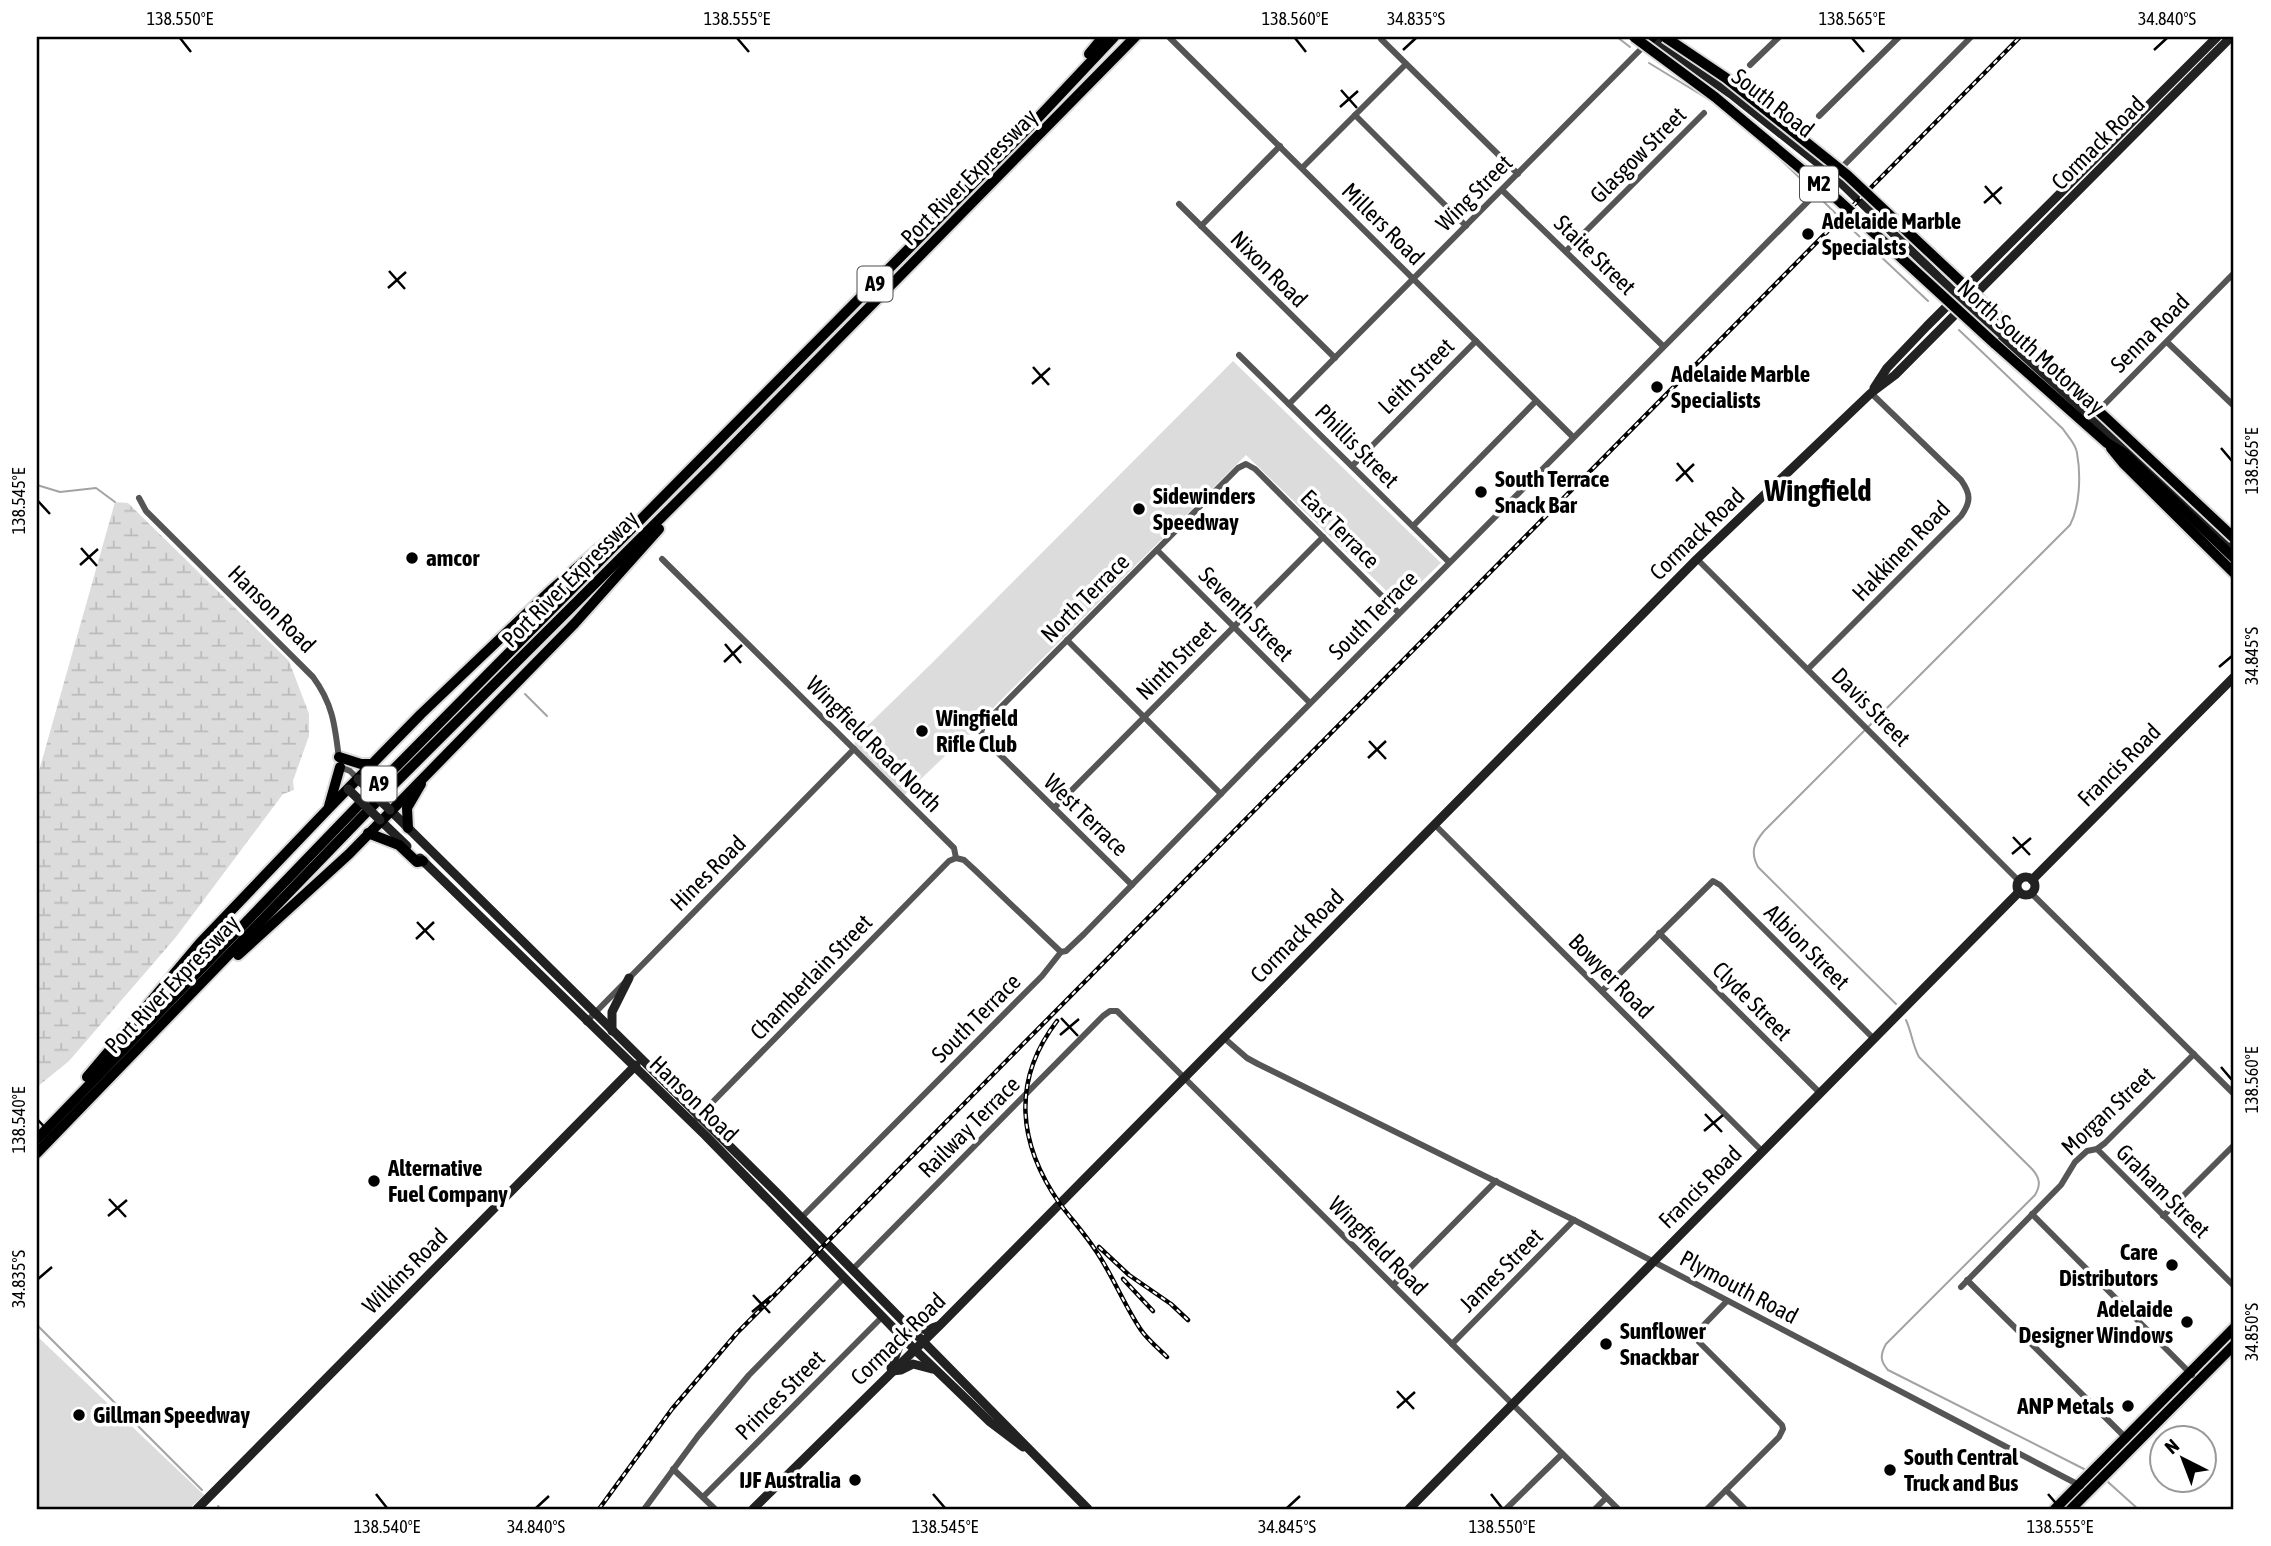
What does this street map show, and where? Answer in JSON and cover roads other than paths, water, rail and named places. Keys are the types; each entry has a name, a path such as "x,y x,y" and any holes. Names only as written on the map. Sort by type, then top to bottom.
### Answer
{"highway":[{"path":"1058,97 1103,37"},
{"name":"Port River Expressway","path":"37,1139 373,790 714,447 1114,37"},
{"name":"Port River Expressway","path":"37,1153 386,792 716,463 1135,37"},
{"path":"1110,64 1142,37"},
{"name":"North South Motorway","path":"1634,37 1715,97 1838,199 1994,343 2107,443 2125,454 2234,558"},
{"name":"North South Motorway","path":"1665,37 1726,78 1847,175 2234,538"},
{"path":"2107,443 2124,464 2234,573"},
{"path":"49,1127 128,1027 200,943 329,808 421,714 550,591 714,447"},
{"path":"205,980 220,971 321,881 575,623 716,463"},
{"path":"329,808 339,762 373,764"},
{"path":"408,828 407,808 429,769"},
{"path":"368,833 399,845 417,862 423,861"},
{"path":"2055,1509 2071,1506 2084,1488 2194,1377 2234,1328"},
{"path":"2194,1377 2234,1345"}],"street":[{"name":"Millers Road","path":"1169,37 1573,438"},
{"name":"Wing Street","path":"1289,404 1651,37"},
{"name":"South Road","path":"1651,37 1731,94 1833,175 1943,282 2196,511 2234,550"},
{"path":"1750,65 1779,37"},
{"path":"1819,116 1899,37"},
{"name":"Cormack Road","path":"1871,393 1886,369 1927,326 2217,37"},
{"name":"Cormack Road","path":"753,1509 942,1324 1697,559 1871,393 1895,375 2231,37"},
{"name":"South Terrace","path":"801,1218 1042,976 1060,952 1072,946 1968,38"},
{"path":"1381,39 1518,174"},
{"path":"1302,168 1406,64"},
{"name":"Glasgow Street","path":"1566,251 1704,113"},
{"path":"1355,116 1466,226"},
{"path":"1201,226 1280,146"},
{"name":"Staite Street","path":"1502,190 1663,346"},
{"name":"Nixon Road","path":"1179,204 1335,358"},
{"path":"2024,228 2033,236"},
{"path":"1984,320 1986,298 1999,270"},
{"name":"Senna Road","path":"2091,417 2234,273"},
{"path":"1927,326 1941,302 1943,282"},
{"name":"Leith Street","path":"1352,466 1476,341"},
{"path":"2167,342 2234,406"},
{"name":"Phillis Street","path":"1239,355 1450,562"},
{"name":"Hakkinen Road","path":"1808,669 1961,516 1970,501 1961,480 1871,393"},
{"path":"1413,526 1536,401"},
{"name":"North Terrace","path":"985,740 981,732 984,724 1241,465 1250,464 1255,469"},
{"name":"East Terrace","path":"1255,469 1399,613"},
{"name":"Hanson Road","path":"139,498 146,511 313,677 328,700 335,722 341,777 348,789 633,1068 696,1120 801,1218 1088,1509"},
{"name":"Ninth Street","path":"1054,808 1323,537"},
{"name":"Seventh Street","path":"1157,550 1310,703"},
{"name":"Wingfield Road North","path":"662,559 954,848 956,858 964,860 1060,952"},
{"name":"Davis Street","path":"1697,559 2019,881"},
{"path":"1067,640 1221,794"},
{"name":"Francis Road","path":"2032,880 2234,677"},
{"name":"West Terrace","path":"985,740 1132,885"},
{"name":"Hines Road","path":"586,1022 854,749"},
{"name":"Hanson Road","path":"339,762 641,1060 881,1318 990,1422 1030,1452"},
{"name":"Bowyer Road","path":"1435,825 1762,1152"},
{"name":"Chamberlain Street","path":"696,1120 942,868 956,858"},
{"path":"2026,878 2032,880 2034,888 2031,893 2024,895 2019,892 2019,881 2026,878"},
{"name":"Albion Street","path":"1659,933 1713,881 1720,884 1874,1039"},
{"name":"Francis Road","path":"1409,1509 2019,892"},
{"path":"2031,893 2234,1094"},
{"path":"1602,991 1659,933"},
{"name":"Clyde Street","path":"1659,933 1820,1093"},
{"path":"612,1031 612,1012 629,978"},
{"name":"Wingfield Road","path":"1113,1011 1121,1014 1618,1509"},
{"name":"Railway Terrace","path":"852,1270 1103,1016 1113,1011"},
{"name":"Plymouth Road","path":"1224,1038 1258,1064 1574,1220 2084,1488"},
{"name":"Morgan Street","path":"1961,1287 2061,1185 2075,1162 2087,1151 2097,1149 2194,1054"},
{"name":"Wilkins Road","path":"197,1509 641,1060"},
{"path":"2163,1216 2234,1145"},
{"name":"Graham Street","path":"2097,1149 2234,1286"},
{"path":"1393,1285 1496,1181"},
{"path":"784,1214 801,1218"},
{"path":"2032,1214 2194,1377"},
{"name":"James Street","path":"1452,1345 1574,1220"},
{"path":"645,1508 749,1375 843,1279"},
{"path":"1968,1280 2130,1442"},
{"path":"1707,1509 1779,1437 1783,1429 1782,1424 1699,1342 1696,1333 1727,1301"},
{"name":"Princes Street","path":"703,1497 881,1318"},
{"path":"906,1325 928,1330 942,1324"},
{"path":"938,1356 931,1343 942,1324"},
{"path":"889,1373 902,1338"},
{"path":"889,1373 913,1364 937,1371"},
{"path":"1506,1509 1562,1454"},
{"path":"673,1469 715,1509"},
{"path":"1726,1490 1745,1509"},
{"path":"1595,1509 1606,1498"}],"waterway":[{"path":"1617,37 1630,47"},
{"path":"1649,63 1713,102"},
{"path":"1776,155 1808,186"},
{"path":"1821,199 1839,217"},
{"path":"1842,220 1928,301"},
{"path":"1868,727 2070,525 2076,509 2079,471 2073,444 2063,429 1959,330"},
{"path":"37,485 60,492 96,488 115,502"},
{"path":"525,694 547,716"},
{"path":"1864,731 1764,831 1756,844 1754,857 1758,867 1896,1004"},
{"path":"1906,1020 1919,1057 2032,1169 2039,1185 2035,1195 1886,1344 1882,1355 1883,1364 1888,1370 2084,1469"},
{"path":"37,1325 202,1490"},
{"path":"2108,1482 2138,1509"},
{"path":"218,1506 221,1509"}],"railway":[{"path":"599,1509 672,1409 737,1333 2020,37"},
{"path":"1057,1021 1032,1066 1027,1089 1025,1112 1035,1159 1060,1204 1102,1261 1141,1330 1167,1357"},
{"path":"1099,1247 1129,1275 1171,1304 1188,1320"},
{"path":"1123,1279 1153,1311"}],"place":[{"name":"Adelaide Marble Specialsts","path":"1808,234"},
{"name":"Adelaide Marble Specialists","path":"1657,387"},
{"name":"South Terrace Snack Bar","path":"1481,492"},
{"name":"Sidewinders Speedway","path":"1139,509"},
{"name":"amcor","path":"412,558"},
{"name":"Wingfield Rifle Club","path":"922,731"},
{"name":"Alternative Fuel Company","path":"374,1181"},
{"name":"Care Distributors","path":"2172,1265"},
{"name":"Adelaide Designer Windows","path":"2187,1322"},
{"name":"Sunflower Snackbar","path":"1606,1344"},
{"name":"ANP Metals","path":"2128,1406"},
{"name":"Gillman Speedway","path":"79,1415"},
{"name":"South Central Truck and Bus","path":"1890,1470"},
{"name":"IJF Australia","path":"855,1480"}],"district":[{"name":"Wingfield","path":"1818,491"}]}
